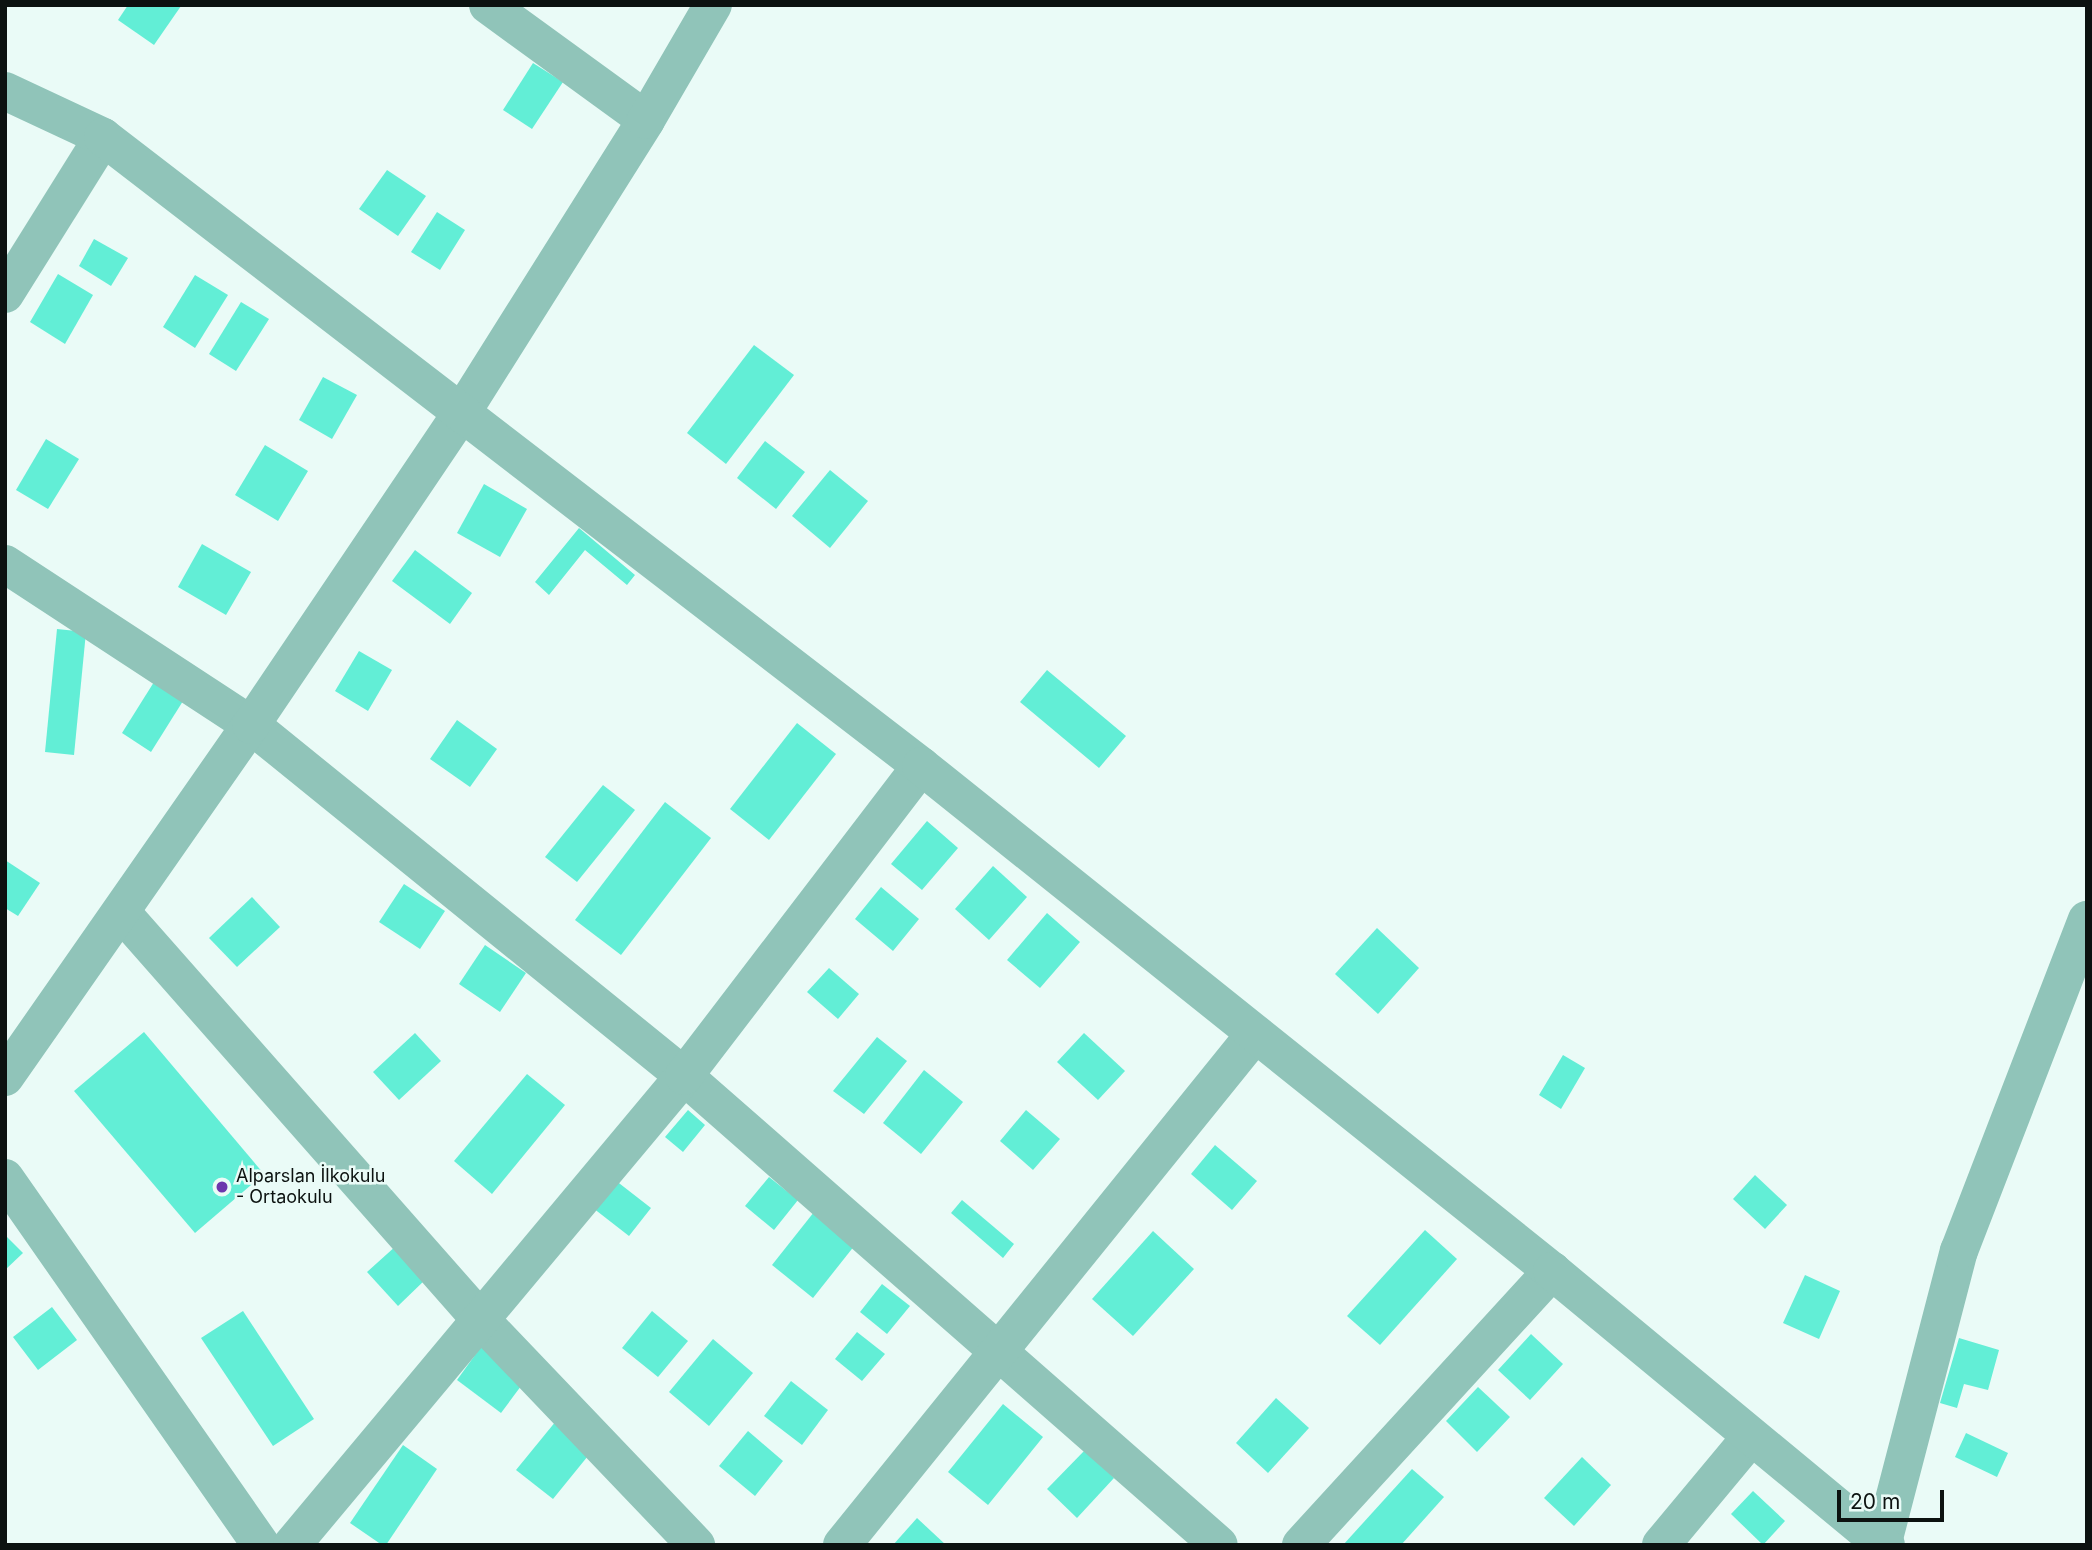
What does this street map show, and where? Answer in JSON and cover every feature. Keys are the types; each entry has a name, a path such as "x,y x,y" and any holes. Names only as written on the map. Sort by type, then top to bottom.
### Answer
{"street":[{"path":"488,5 646,120"},
{"path":"5,1077 122,914 461,414 646,120 713,5"},
{"path":"5,92 103,137 921,766 1552,1271 1750,1438 1884,1544 1959,1251 2087,920"},
{"path":"5,294 103,137"},
{"path":"5,564 251,725 684,1076 1001,1351 1219,1545"},
{"path":"292,1545 684,1076 921,766"},
{"path":"122,914 480,1319 696,1545"},
{"path":"842,1545 1255,1034"},
{"path":"5,1178 261,1545"},
{"path":"1301,1545 1552,1271"},
{"path":"1661,1545 1750,1438"}],"building":[{"path":"128,5 181,6 154,45 118,20"},
{"path":"533,63 563,82 532,129 503,110"},
{"path":"387,170 426,196 398,236 359,209"},
{"path":"437,212 465,230 440,270 411,252"},
{"path":"94,239 128,258 111,286 79,266"},
{"path":"58,274 93,295 65,344 30,322"},
{"path":"195,275 228,295 195,348 163,327"},
{"path":"241,302 269,319 236,371 209,354"},
{"path":"754,345 794,375 726,464 687,433"},
{"path":"323,377 357,395 332,439 299,420"},
{"path":"46,439 79,459 48,509 16,490"},
{"path":"765,441 805,472 776,509 737,478"},
{"path":"265,445 308,471 278,521 235,495"},
{"path":"830,470 868,501 830,548 792,516"},
{"path":"484,484 527,509 500,557 457,533"},
{"path":"579,528 635,575 627,585 585,550 549,595 535,582"},
{"path":"202,544 251,572 226,615 178,587"},
{"path":"415,550 472,593 450,624 392,581"},
{"path":"57,629 86,632 74,755 45,752"},
{"path":"359,651 392,670 368,711 335,691"},
{"path":"1047,670 1126,736 1099,768 1020,702"},
{"path":"154,682 183,701 151,752 122,733"},
{"path":"457,720 497,749 470,787 430,759"},
{"path":"797,723 836,754 769,840 730,809"},
{"path":"603,785 635,810 577,882 545,857"},
{"path":"665,802 711,838 621,955 575,920"},
{"path":"927,821 958,848 922,890 891,864"},
{"path":"5,860 40,883 18,916 5,908"},
{"path":"993,866 1027,897 989,940 955,909"},
{"path":"404,884 445,911 420,949 379,922"},
{"path":"881,887 919,919 893,951 855,919"},
{"path":"252,897 280,927 237,967 209,938"},
{"path":"1047,913 1080,942 1040,988 1007,960"},
{"path":"1377,928 1419,968 1378,1014 1335,974"},
{"path":"485,945 526,973 500,1012 459,984"},
{"path":"829,968 859,994 838,1019 807,992"},
{"path":"144,1032 264,1174 195,1233 74,1091"},
{"path":"415,1033 441,1061 399,1100 373,1072"},
{"path":"1084,1033 1125,1071 1098,1100 1057,1062"},
{"path":"877,1037 907,1061 864,1114 833,1091"},
{"path":"1563,1055 1585,1068 1561,1109 1539,1095"},
{"path":"924,1070 963,1102 921,1154 883,1123"},
{"path":"527,1074 565,1105 492,1194 454,1161"},
{"path":"688,1110 705,1125 683,1152 665,1137"},
{"path":"1026,1110 1060,1139 1033,1170 1000,1141"},
{"path":"1215,1145 1257,1181 1232,1210 1191,1174"},
{"path":"1755,1175 1787,1205 1765,1229 1733,1199"},
{"path":"769,1177 798,1200 774,1230 745,1206"},
{"path":"615,1180 651,1208 629,1236 593,1208"},
{"path":"962,1200 1014,1244 1003,1258 951,1213"},
{"path":"814,1212 855,1245 813,1298 772,1265"},
{"path":"1425,1230 1457,1259 1380,1345 1347,1316"},
{"path":"1153,1231 1194,1269 1133,1336 1092,1299"},
{"path":"5,1235 23,1253 5,1270"},
{"path":"397,1245 427,1278 398,1306 367,1272"},
{"path":"1805,1275 1840,1291 1819,1339 1783,1323"},
{"path":"882,1284 910,1306 887,1334 860,1312"},
{"path":"52,1307 77,1340 38,1370 13,1337"},
{"path":"243,1311 314,1419 273,1446 201,1338"},
{"path":"652,1311 688,1341 658,1377 622,1348"},
{"path":"857,1332 885,1354 862,1381 835,1359"},
{"path":"1531,1334 1563,1364 1530,1400 1498,1370"},
{"path":"1959,1338 1999,1350 1988,1390 1964,1384 1957,1408 1940,1403"},
{"path":"713,1339 753,1373 709,1426 669,1392"},
{"path":"483,1344 527,1378 501,1413 457,1380"},
{"path":"791,1381 828,1410 802,1445 764,1416"},
{"path":"1478,1387 1510,1417 1477,1452 1446,1421"},
{"path":"1276,1398 1309,1428 1268,1473 1236,1443"},
{"path":"1003,1404 1043,1437 988,1505 948,1472"},
{"path":"556,1421 592,1451 553,1499 516,1470"},
{"path":"748,1431 783,1461 755,1496 719,1466"},
{"path":"1966,1433 2008,1453 1997,1477 1955,1457"},
{"path":"403,1445 437,1469 386,1545 382,1545 350,1523"},
{"path":"1085,1450 1114,1478 1077,1518 1047,1489"},
{"path":"1582,1457 1611,1485 1574,1526 1544,1498"},
{"path":"1412,1469 1444,1497 1401,1545 1343,1545"},
{"path":"1753,1491 1785,1521 1763,1545 1731,1514"},
{"path":"917,1518 946,1545 893,1545"}],"place":[{"name":"Alparslan İlkokulu - Ortaokulu","path":"222,1187"}]}
